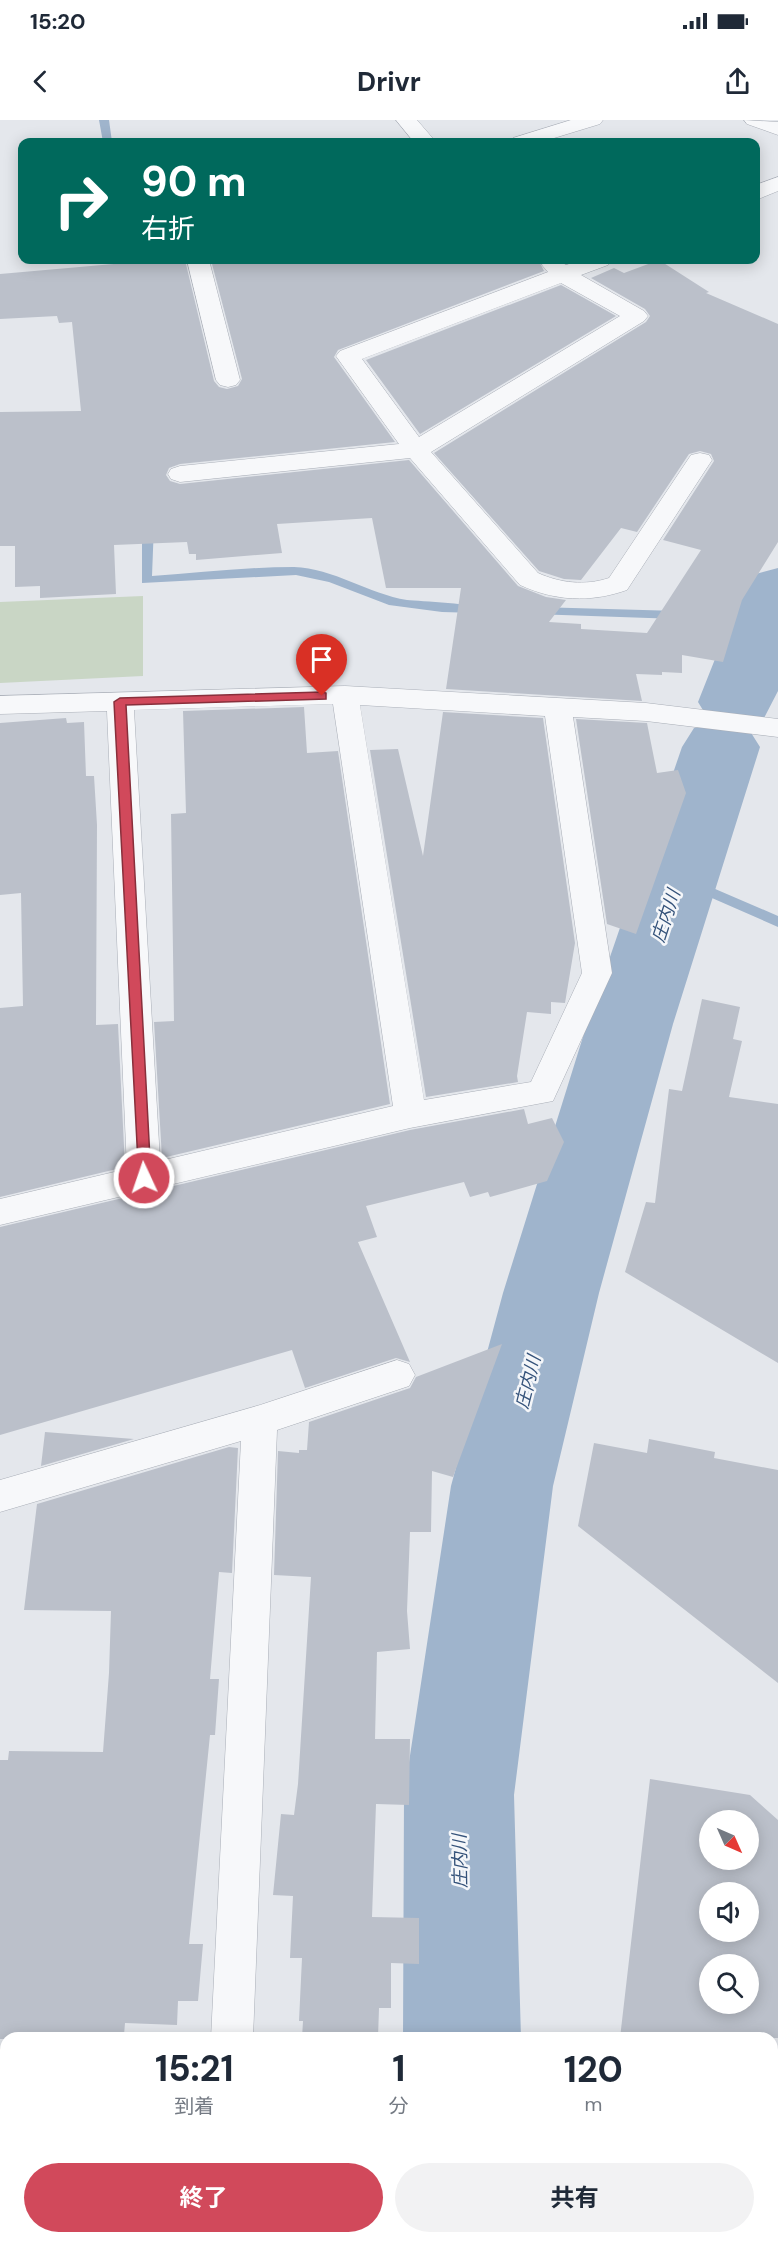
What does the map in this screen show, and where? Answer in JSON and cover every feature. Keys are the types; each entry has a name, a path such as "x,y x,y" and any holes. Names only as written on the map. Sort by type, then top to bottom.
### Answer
{"street":[{"path":"406,120 421,138"},
{"path":"533,138 593,120"},
{"path":"754,120 778,129"},
{"path":"760,190 778,183"},
{"path":"199,264 228,381"},
{"path":"575,264 556,267 348,356 416,450 529,579 541,586 556,589 604,590 618,584 700,460"},
{"path":"180,474 416,450 636,316 556,267"},
{"path":"345,695 410,1115"},
{"path":"0,705 345,695 646,712 778,728"},
{"path":"120,702 144,1178"},
{"path":"0,1212 410,1115 542,1092 597,973 558,707"},
{"path":"0,1496 260,1420 398,1375"},
{"path":"232,2032 260,1420"}],"green space":[{"path":"143,596 143,676 0,683 0,602"}],"building":[{"path":"114,264 186,264 214,381 219,387 227,389 238,386 242,379 212,264 540,264 544,271 338,350 334,357 395,442 180,464 169,468 166,475 170,481 180,484 409,460 518,586 546,597 566,600 549,622 581,624 581,629 647,633 701,550 663,540 714,461 711,454 700,451 689,454 637,532 621,528 581,580 564,579 539,571 434,453 646,322 650,316 645,309 591,278 614,268 624,273 648,264 665,264 709,292 706,293 778,324 778,542 742,600 723,662 682,655 682,673 636,674 642,701 446,689 461,588 386,588 372,518 277,524 282,553 196,560 196,554 189,554 187,542 114,545 116,594 40,598 40,586 15,587 15,546 0,546 0,412 81,411 72,322 59,323 57,316 0,319 0,274"},
{"path":"561,285 616,316 420,434 366,360"},
{"path":"304,707 307,753 338,751 390,1104 162,1158 154,1022 174,1021 171,814 186,813 183,711"},
{"path":"443,712 543,718 575,943 565,1003 551,1002 551,1014 527,1012 518,1082 426,1097 370,750 398,749 423,856"},
{"path":"66,718 67,723 84,722 86,776 94,776 97,825 96,1025 118,1024 125,1167 0,1197 0,1008 23,1006 21,893 0,895 0,723"},
{"path":"576,719 647,723 657,773 678,770 686,793 636,934 607,924"},
{"path":"702,999 740,1007 733,1039 742,1041 729,1097 778,1104 778,1363 625,1272 646,1202 655,1203 669,1089 682,1091"},
{"path":"524,1109 528,1124 552,1118 564,1142 547,1181 490,1197 488,1192 470,1197 464,1182 366,1206 377,1237 358,1242 410,1362 396,1358 305,1388 292,1350 0,1435 0,1227 410,1130"},
{"path":"502,1344 453,1477 432,1471 431,1532 410,1532 407,1611 410,1649 377,1652 375,1739 410,1739 409,1805 376,1804 372,1917 419,1918 419,1964 391,1963 391,2008 379,2008 378,2032 302,2032 303,2021 299,2021 302,1958 290,1958 293,1896 273,1895 281,1814 294,1815 298,1784 311,1577 274,1575 278,1451 299,1453 299,1450 307,1450 309,1422 410,1388 416,1377"},
{"path":"45,1432 134,1439 41,1466"},
{"path":"649,1439 715,1452 714,1458 778,1470 778,1683 578,1526 594,1443 647,1453"},
{"path":"229,1447 238,1448 232,1573 219,1572 210,1679 219,1679 215,1735 210,1735 189,1944 203,1944 198,2001 178,2001 177,2025 125,2023 124,2032 0,2032 0,1760 8,1760 9,1751 103,1752 109,1673 111,1611 24,1610 37,1504"},
{"path":"650,1779 750,1795 778,1820 778,2032 621,2032"}],"waterway":[{"path":"104,120 107,138"},
{"path":"148,524 146,580 296,571 332,579 389,601 442,608 477,609"},
{"name":"庄内川","path":"736,702 778,591"},
{"path":"537,611 678,615"},
{"path":"716,620 758,642"},
{"name":"庄内川","path":"462,2032 459,1795 502,1486 551,1293 630,1024 721,747"},
{"path":"678,878 778,922"}],"route":[{"path":"144,1178 120,702 322,696"}]}
